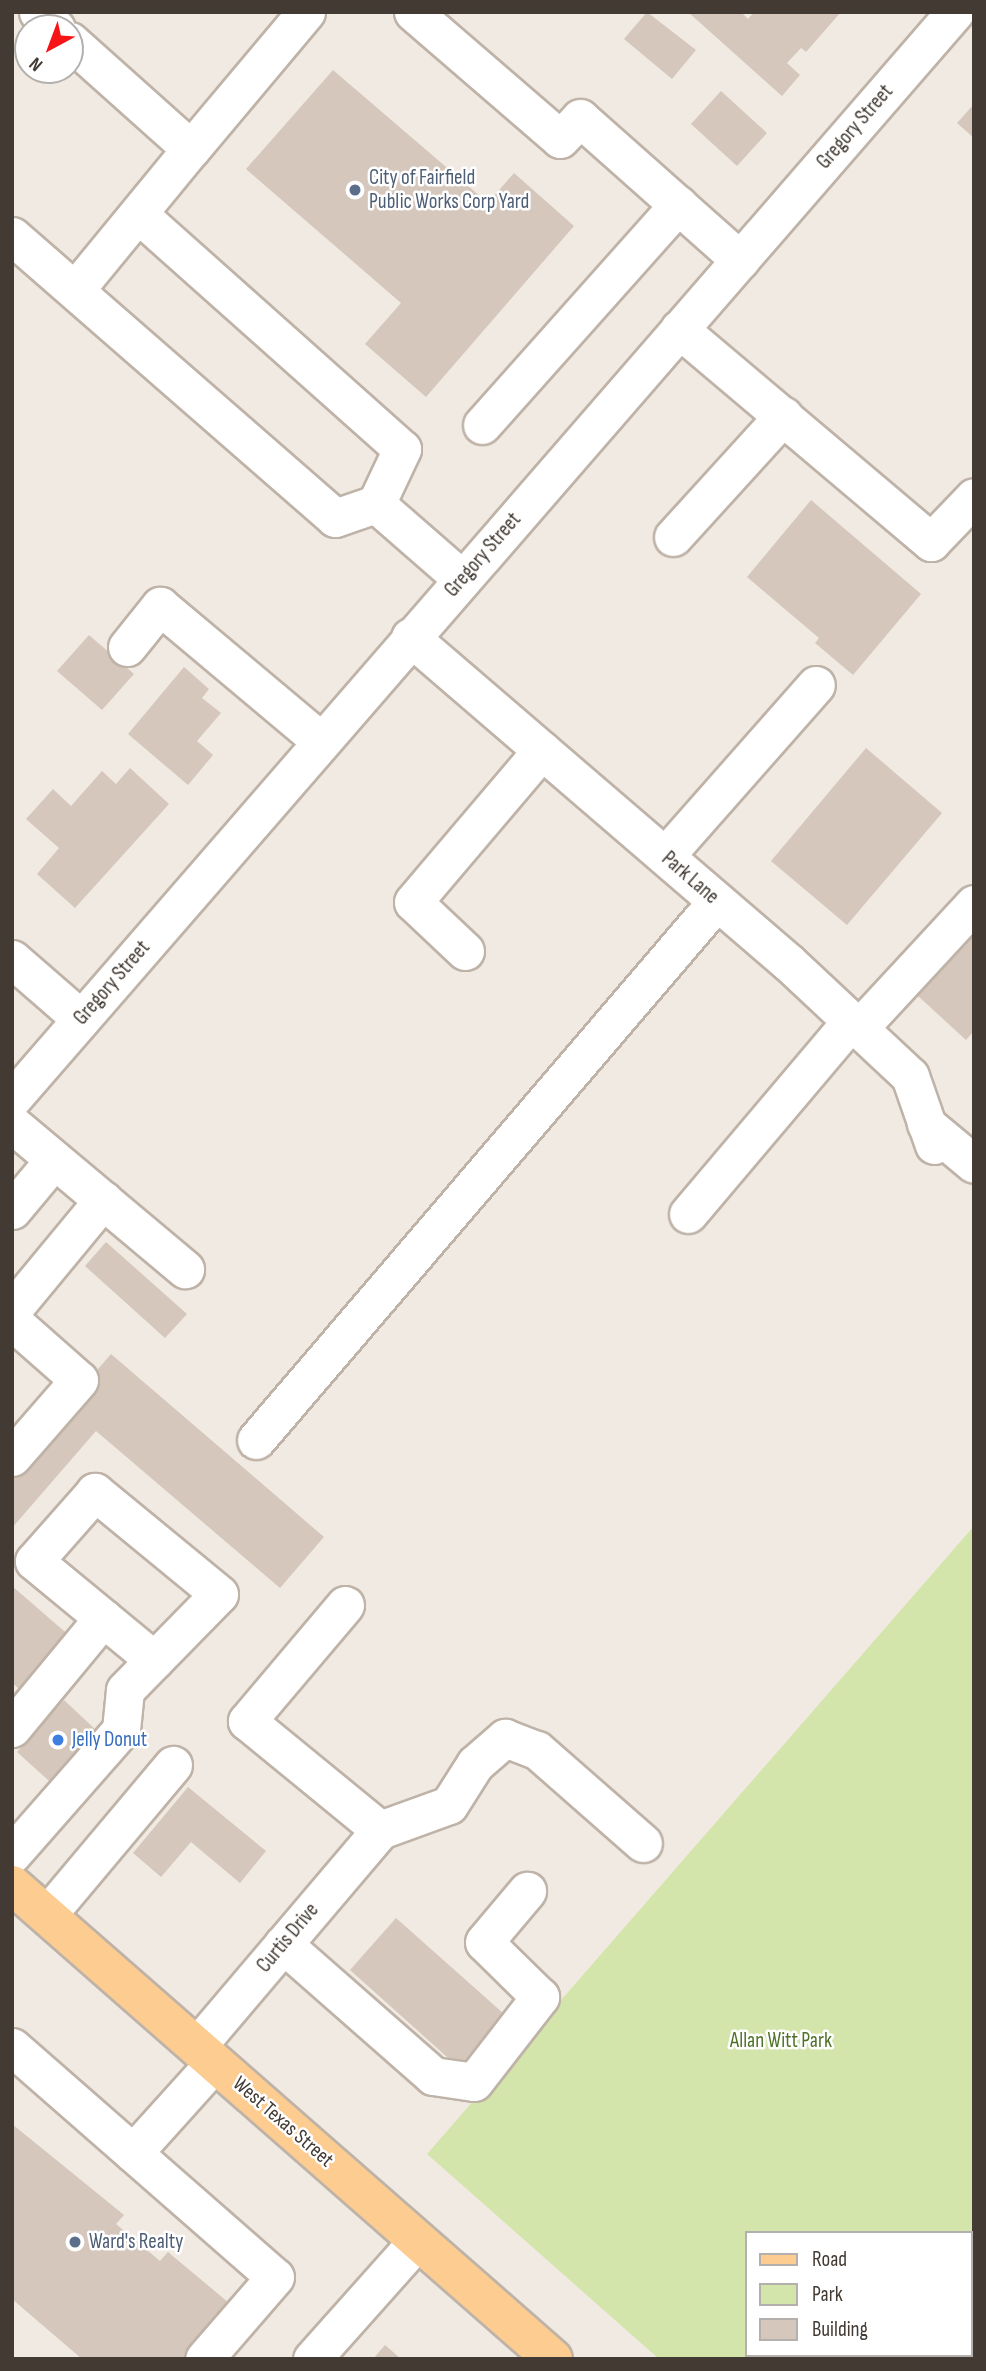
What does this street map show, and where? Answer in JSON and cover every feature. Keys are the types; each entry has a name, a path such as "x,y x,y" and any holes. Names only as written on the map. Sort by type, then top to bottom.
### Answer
{"main road":[{"name":"West Texas Street","path":"12,1885 553,2359"}],"street":[{"path":"75,290 306,12"},
{"path":"413,12 560,139 580,118 740,260"},
{"name":"Gregory Street","path":"12,1099 410,637 955,12"},
{"path":"84,53 191,149"},
{"path":"482,425 678,205"},
{"path":"12,236 335,518 376,504 402,449 138,214"},
{"path":"679,329 930,542 974,497"},
{"path":"673,537 783,416"},
{"path":"376,504 461,579"},
{"path":"127,647 160,606 321,741"},
{"name":"Park Lane","path":"410,637 717,901 910,1076 930,1134 974,1164"},
{"path":"665,856 816,685"},
{"path":"465,951 413,902 542,750"},
{"path":"256,1440 717,901"},
{"path":"688,1213 855,1025 974,904"},
{"path":"12,959 81,1019"},
{"path":"12,1124 185,1269"},
{"path":"12,1210 54,1160"},
{"path":"12,1457 79,1380 15,1327 103,1200"},
{"path":"12,1854 121,1730 125,1689 154,1660 219,1594 95,1492 34,1561 154,1660"},
{"path":"345,1605 247,1721 380,1830 449,1805 475,1764 505,1738 537,1750 643,1843"},
{"path":"12,1728 103,1618"},
{"path":"47,1916 173,1765"},
{"name":"Curtis Drive","path":"133,2153 283,1944 380,1830"},
{"path":"283,1944 433,2076 474,2082 540,1997 484,1942 527,1891"},
{"path":"12,2048 275,2277 204,2359"},
{"path":"312,2359 418,2240"}],"green space":[{"name":"Allan Witt Park","path":"974,1526 974,2359 659,2359 427,2154"}],"building":[{"path":"647,12 696,50 672,79 624,39"},
{"path":"688,12 741,12 748,19 754,12 841,12 806,52 801,48 787,63 800,75 782,96"},
{"path":"333,70 488,203 514,173 574,226 426,397 365,344 401,303 246,169"},
{"path":"721,91 767,133 737,166 691,124"},
{"path":"974,104 974,138 957,123"},
{"path":"811,500 921,594 853,675 815,643 819,638 747,577"},
{"path":"89,635 134,674 102,710 57,671"},
{"path":"184,667 209,689 202,698 221,713 197,741 213,755 188,785 128,734"},
{"path":"866,748 942,813 847,925 771,861"},
{"path":"130,768 169,804 75,908 37,874 59,848 26,819 53,789 71,806 102,771 116,784"},
{"path":"974,934 974,1031 966,1040 918,996"},
{"path":"106,1242 187,1314 165,1338 85,1266"},
{"path":"111,1354 324,1537 280,1588 96,1431 12,1528 12,1469"},
{"path":"12,1586 71,1637 23,1692 12,1683"},
{"name":"Jelly Donut","path":"64,1700 97,1731 58,1789 17,1752"},
{"path":"188,1787 266,1851 240,1883 191,1842 161,1877 133,1853"},
{"path":"396,1918 513,2022 466,2074 350,1970"},
{"path":"12,2124 124,2215 116,2224 160,2261 168,2252 235,2308 192,2359 82,2359 12,2299"},
{"path":"385,2345 401,2359 373,2359"}],"place":[{"name":"City of Fairfield Public Works Corp Yard","path":"355,190"},
{"name":"Jelly Donut","path":"58,1740"},
{"name":"Ward's Realty","path":"75,2242"}]}
